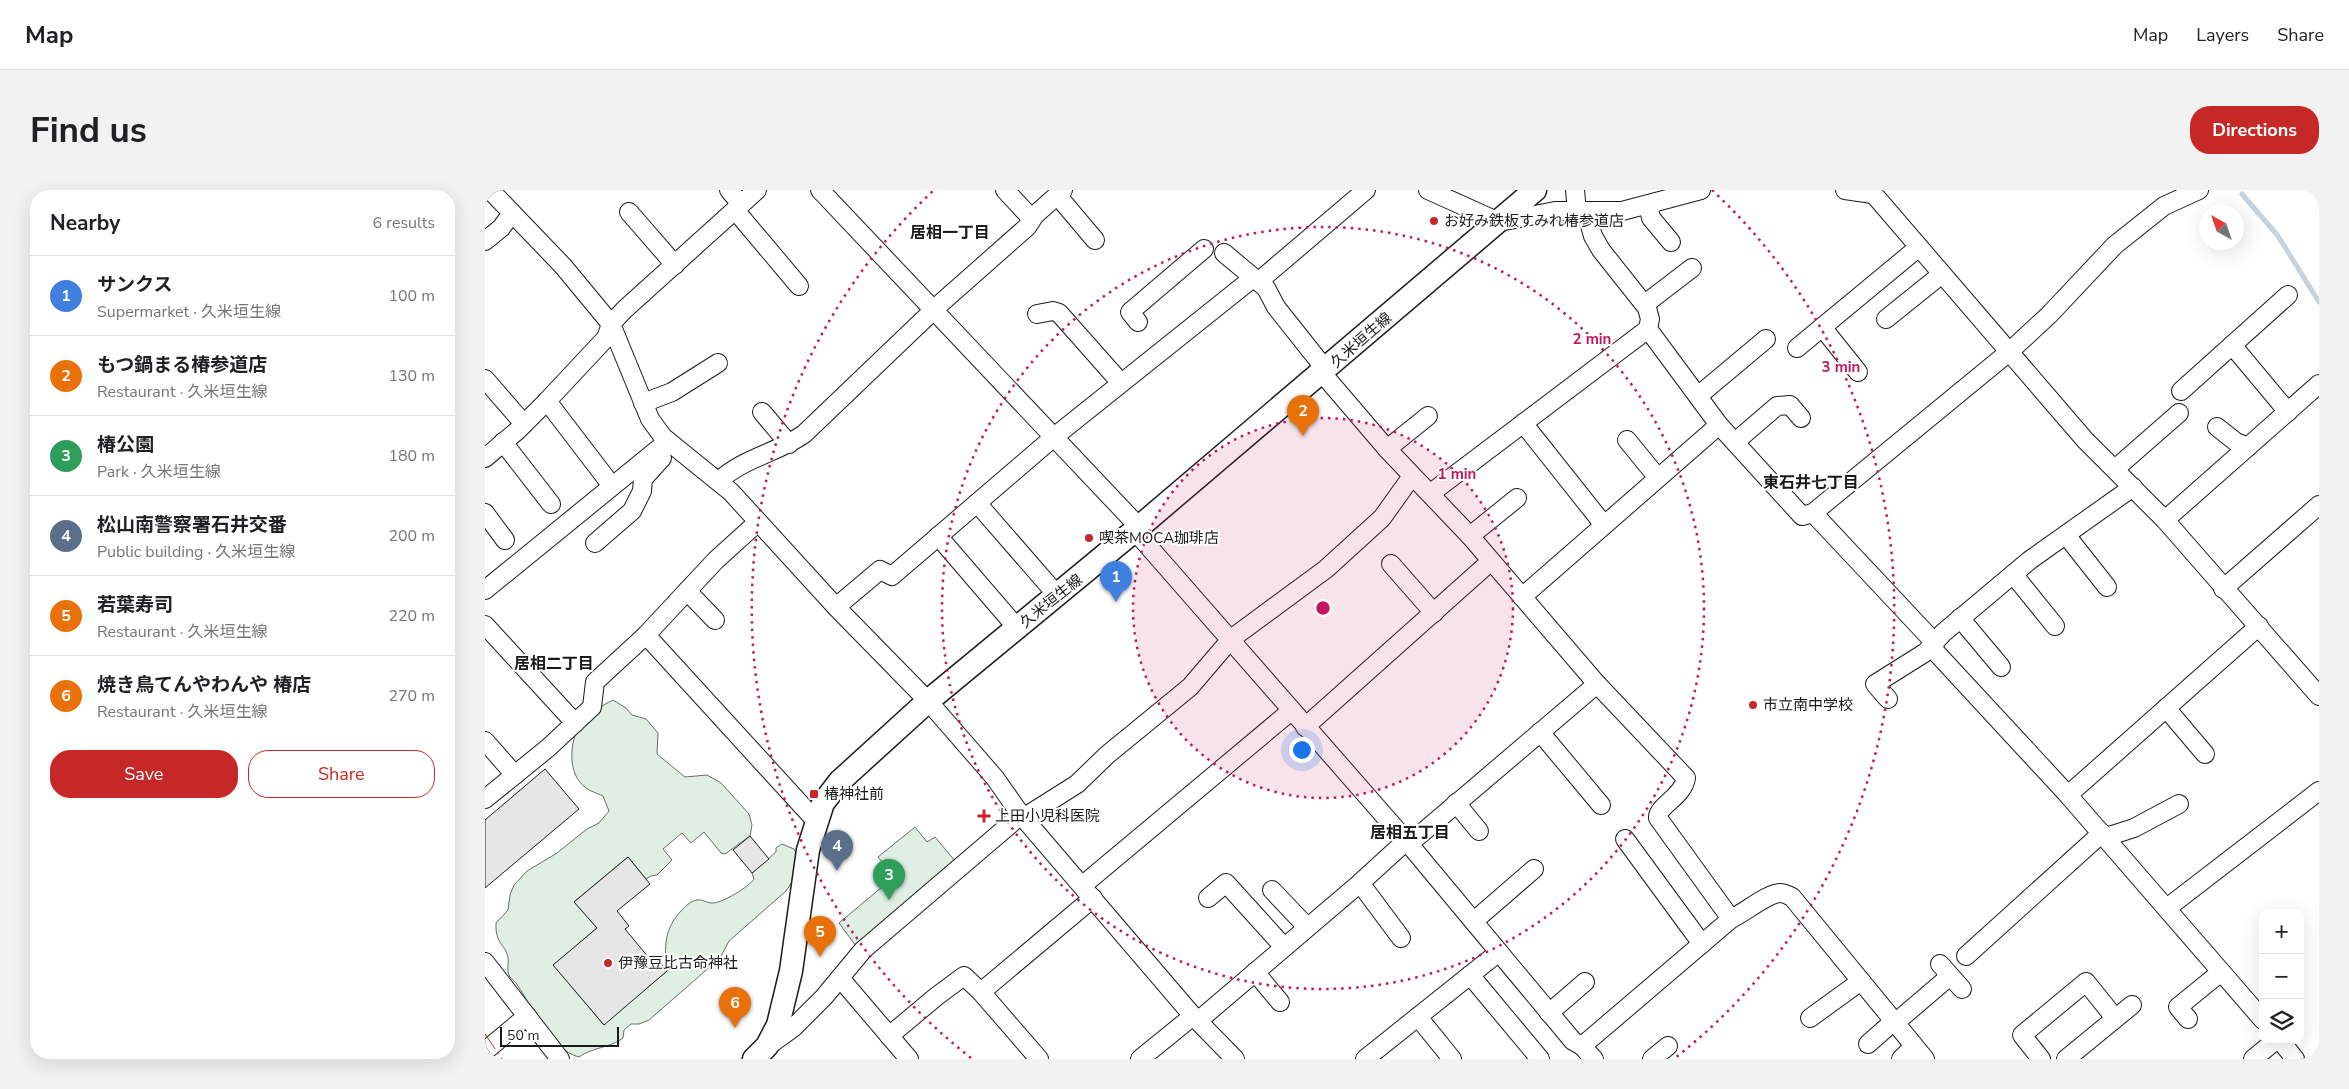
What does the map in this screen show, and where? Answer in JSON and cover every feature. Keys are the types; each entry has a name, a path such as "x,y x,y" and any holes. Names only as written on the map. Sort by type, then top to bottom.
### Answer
{"main road":[{"name":"久米垣生線","path":"761,1052 778,1025 791,971 808,850 816,822 823,803 840,782 928,701 1324,372 1535,190"}],"street":[{"path":"729,190 738,207 799,286"},
{"path":"485,458 547,401 606,338 611,324 757,190"},
{"path":"820,190 1054,437 1137,529 1291,711 1474,921 1573,1041 1588,1052 1731,919 1743,914 1773,894 1782,893 1791,897 1920,1052 1901,1059"},
{"path":"1005,190 1032,218"},
{"path":"836,607 880,570 892,576 1054,437 1366,190"},
{"path":"1428,190 1499,222 1555,211 1611,212 1648,205 1701,190"},
{"path":"1431,493 1648,329 1650,319 1645,304 1601,250 1582,211 1575,190"},
{"path":"1845,190 1872,192 2085,440 2165,520 2223,589 2259,626 2319,696"},
{"path":"1648,329 1719,425 1802,516 1813,513 2009,352 2049,315 2115,245 2164,206 2199,190"},
{"path":"719,481 738,466 789,444 815,424 934,310 1027,227 1032,218 1060,192 1095,240"},
{"path":"494,196 563,266 611,324 650,419 670,444 719,481 836,607 928,701 995,778 1022,816 1196,1018 1235,1059"},
{"path":"1648,205 1651,218 1671,242"},
{"path":"629,212 675,265"},
{"path":"485,242 501,228 512,213"},
{"path":"1138,322 1130,312 1200,244 1252,281"},
{"path":"1797,348 1919,246"},
{"path":"1224,253 1252,281 1387,449 1431,493 1597,684 1686,778 1685,788 1660,811 1658,818 1731,919"},
{"path":"1645,304 1692,268"},
{"path":"1886,320 1942,274"},
{"path":"2181,391 2288,295"},
{"path":"1037,314 1059,313 1121,383"},
{"path":"1822,327 1858,372"},
{"path":"1698,396 1766,339"},
{"path":"2232,345 2288,412"},
{"path":"643,403 672,392 695,369 718,363"},
{"path":"485,378 524,424"},
{"path":"2165,520 2319,384"},
{"path":"547,401 612,486"},
{"path":"1735,442 1777,406 1790,405 1801,418"},
{"path":"762,412 789,444"},
{"path":"2115,469 2179,413"},
{"path":"1387,449 1428,416"},
{"path":"1523,423 1604,525"},
{"path":"1522,597 1719,425"},
{"path":"2217,427 2224,434 2248,447"},
{"path":"1627,440 1658,478"},
{"path":"503,442 551,504"},
{"path":"485,590 612,486 670,444"},
{"path":"595,543 631,511 642,491 643,479 647,472 670,444"},
{"path":"761,1052 793,1028 840,978 863,950 1022,816 1077,784 1107,755 1190,687 1231,639 1326,569 1382,518 1399,498 1412,476"},
{"path":"1888,699 1875,684 1925,652 1943,633 2013,574 2133,487"},
{"path":"1469,536 1517,498"},
{"path":"977,503 1057,595"},
{"path":"2223,589 2319,505"},
{"path":"485,513 505,540"},
{"path":"1813,513 2104,835 2259,1015"},
{"path":"485,799 592,707 595,682 646,635 716,560 758,522"},
{"path":"2066,535 2107,587"},
{"path":"939,536 1017,628"},
{"path":"1305,727 1490,562"},
{"path":"1391,564 1434,613"},
{"path":"2013,574 2055,626"},
{"path":"687,591 715,620"},
{"path":"1960,618 2001,667"},
{"path":"485,625 575,723"},
{"path":"2067,795 2259,626"},
{"path":"646,635 816,822"},
{"path":"1140,1059 1255,972 1597,684"},
{"path":"2166,708 2205,754"},
{"path":"981,992 1088,892 1291,711"},
{"path":"1539,732 1601,804"},
{"path":"485,741 515,775"},
{"path":"2167,908 2319,791"},
{"path":"1456,803 1479,831"},
{"path":"1966,956 1981,932 2037,882 2104,835 2134,828 2167,804"},
{"path":"1625,839 1702,944"},
{"path":"1474,921 1534,869"},
{"path":"1208,898 1226,883 1284,947"},
{"path":"1360,883 1401,938"},
{"path":"1272,890 1307,928"},
{"path":"1365,1059 1499,952"},
{"path":"485,962 560,1059"},
{"path":"1868,1044 1895,1022 1945,970 1962,989"},
{"path":"1255,972 1279,1002"},
{"path":"2188,1019 2178,1007 2221,972"},
{"path":"1470,975 1540,1059"},
{"path":"889,1036 964,976 981,992 1008,1026 1039,1059"},
{"path":"840,978 909,1059"},
{"path":"1549,1012 1585,982"},
{"path":"1810,1018 1861,982"},
{"path":"2041,1059 2023,1035 2086,982 2115,1018"},
{"path":"2066,1059 2132,1005"},
{"path":"485,1051 527,1016"},
{"path":"1418,1017 1452,1059"},
{"path":"2253,1059 2271,1044"},
{"path":"2283,1044 2295,1059"},
{"path":"1653,1059 1667,1046"}],"green space":[{"path":"613,700 626,708 632,715 646,719 658,733 657,754 685,777 707,775 721,783 749,814 752,825 750,836 725,854 721,853 704,832 691,843 682,833 663,849 672,860 657,875 646,879 628,857 575,901 597,928 554,965 603,1024 667,971 666,947 668,932 675,918 688,904 699,900 716,903 741,890 754,879 752,873 776,852 776,848 782,844 794,849 798,856 794,879 786,891 729,941 720,958 649,1020 639,1024 631,1024 624,1030 623,1038 579,1057 568,1053 559,1046 543,1028 517,985 510,977 507,953 497,936 496,923 508,910 510,895 514,885 527,871 557,853 587,829 599,823 609,811 603,796 591,791 577,778 572,764 572,749 577,731 582,723 595,710"},
{"path":"915,827 927,842 935,837 956,862 856,946 839,923 894,877 878,857"}],"building":[{"path":"545,769 579,809 485,888 485,820"},
{"path":"750,836 769,859 752,873 733,850"},
{"path":"628,857 650,884 617,911 629,926 625,929 649,958 654,955 667,971 604,1025 553,965 597,928 574,902"}],"waterway":[{"path":"2242,194 2278,236 2319,302"}],"power":[{"path":"485,1034 502,1059"}],"place":[{"name":"お好み鉄板すみれ椿参道店","path":"1434,221"},
{"name":"もつ鍋まる椿参道店","path":"1303,436"},
{"name":"喫茶MOCA珈琲店","path":"1089,538"},
{"name":"サンクス","path":"1116,602"},
{"name":"市立南中学校","path":"1753,705"},
{"name":"椿神社前","path":"814,794"},
{"name":"上田小児科医院","path":"984,816"},
{"name":"松山南警察署石井交番","path":"837,871"},
{"name":"椿公園","path":"889,900"},
{"name":"若葉寿司","path":"820,957"},
{"name":"伊豫豆比古命神社","path":"608,963"},
{"name":"焼き鳥てんやわんや 椿店","path":"735,1028"}],"district":[{"name":"居相一丁目","path":"950,232"},
{"name":"東石井七丁目","path":"1811,482"},
{"name":"居相二丁目","path":"554,663"},
{"name":"居相五丁目","path":"1410,832"}]}
